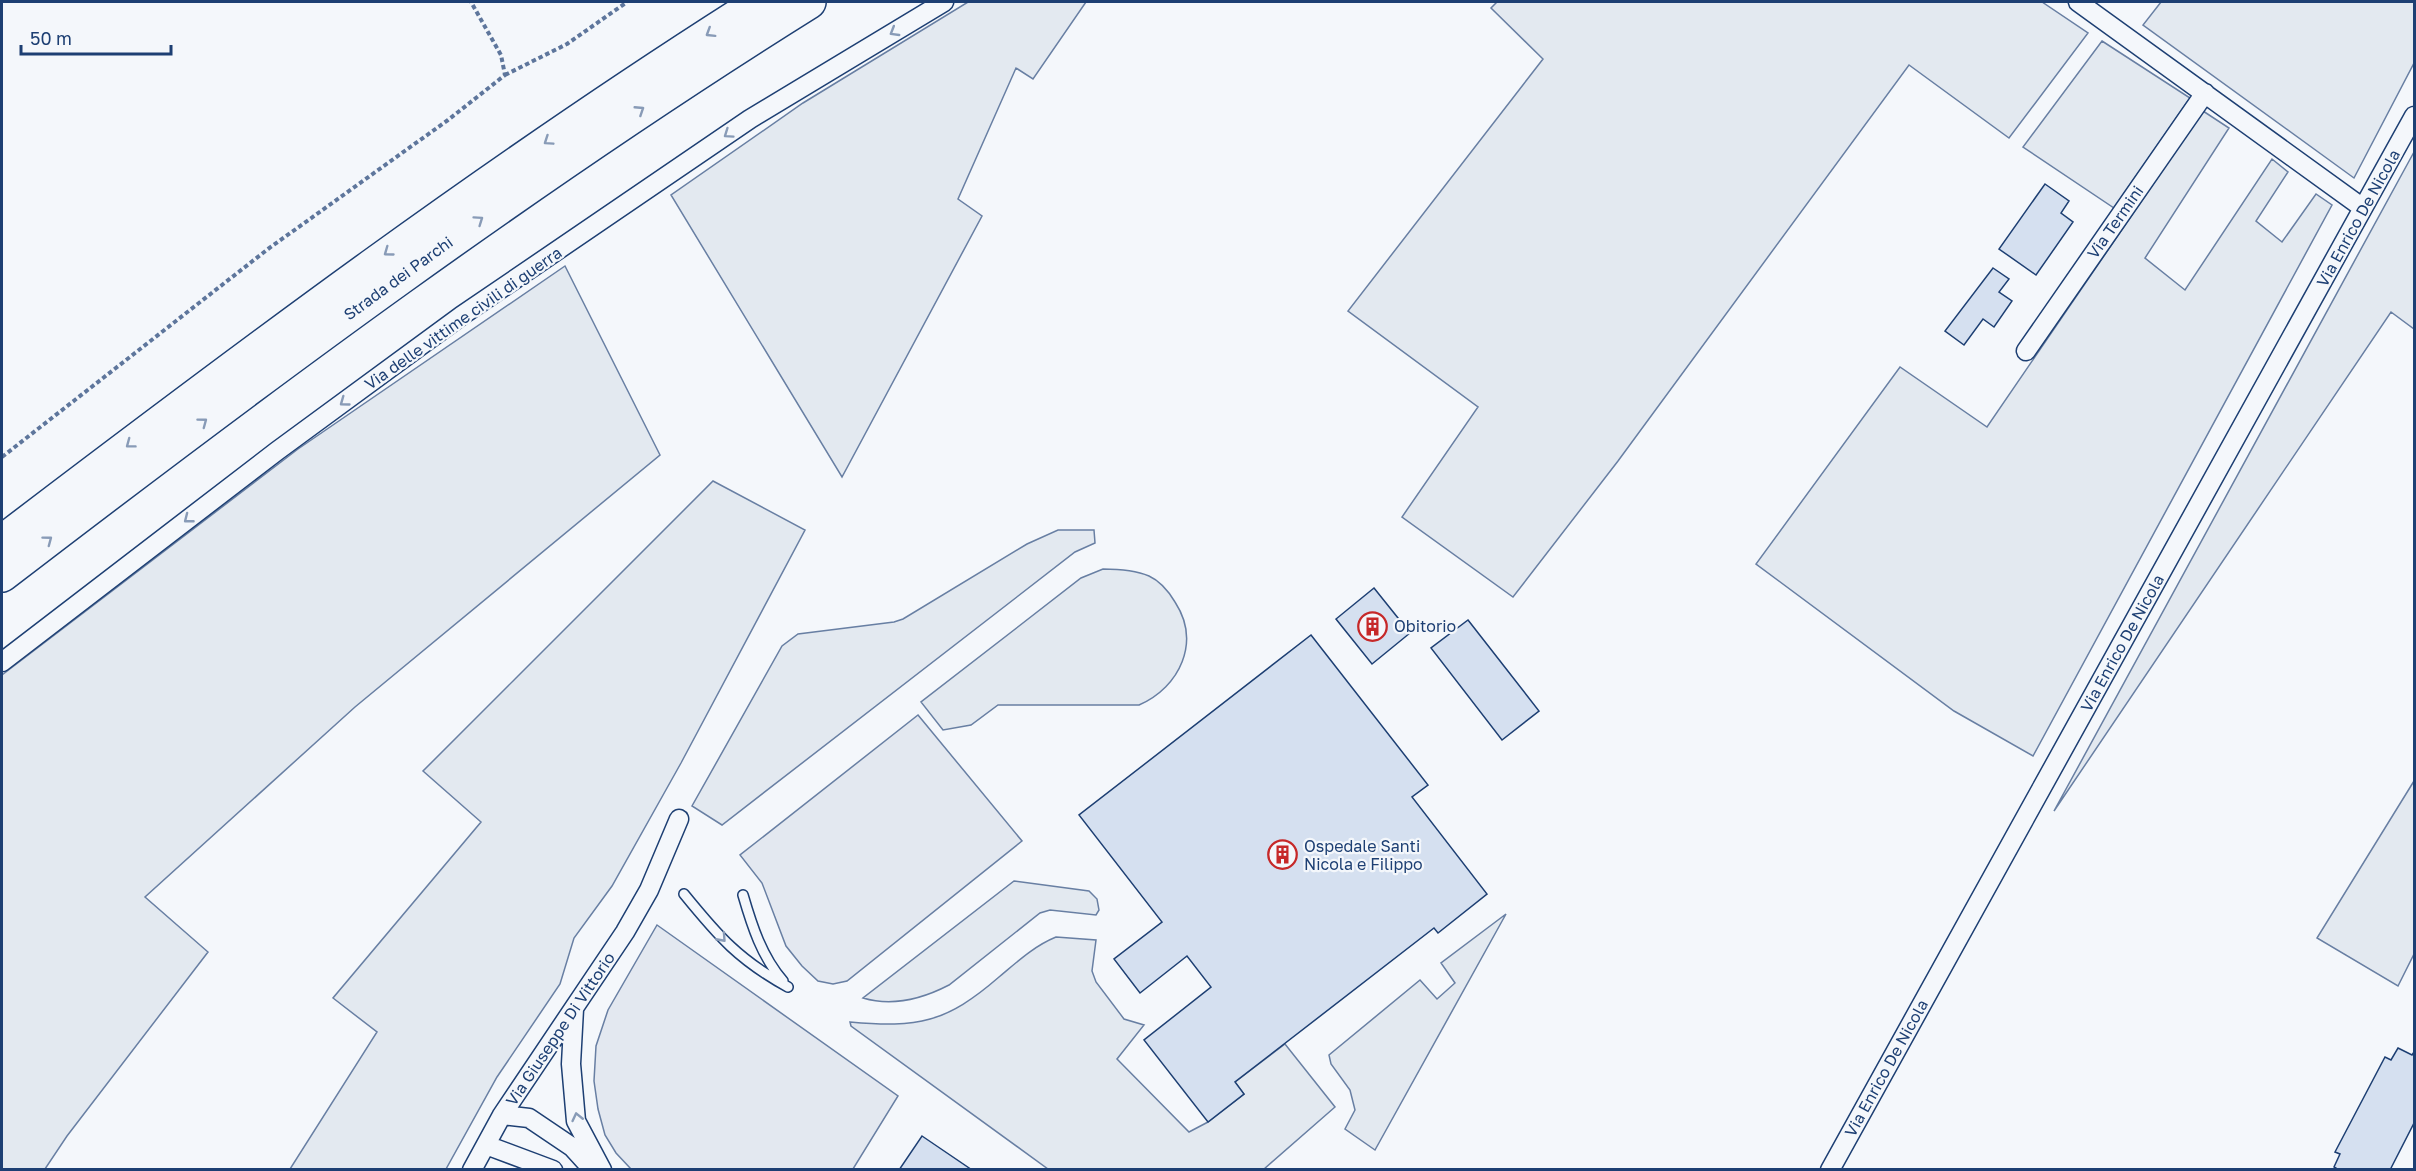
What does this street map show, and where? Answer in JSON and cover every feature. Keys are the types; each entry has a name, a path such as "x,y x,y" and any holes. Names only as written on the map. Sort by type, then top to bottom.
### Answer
{"highway":[{"name":"Strada dei Parchi","path":"2,542 407,238 597,107 760,2"},
{"name":"Strada dei Parchi","path":"2,575 236,396 426,257 616,125 809,2"}],"street":[{"name":"Via delle vittime civili di guerra","path":"2,662 277,451 461,315 750,119 944,2"},
{"path":"2078,2 2364,208"},
{"name":"Via Termini","path":"2026,351 2205,93"},
{"name":"Via Enrico De Nicola","path":"1830,1170 2415,116"},
{"name":"Via Giuseppe Di Vittorio","path":"472,1170 502,1115 625,932 649,890 679,819"},
{"path":"574,1007 571,1064 576,1121 602,1170"},
{"path":"502,1115 530,1118 572,1147 592,1170"},
{"path":"486,1144 552,1170"}],"lane":[{"path":"684,894 730,947 753,968 788,987 775,971 755,934 743,895"}],"path":[{"path":"471,2 501,55 505,75"},
{"path":"2,457 268,249 448,120 505,75 567,44 627,2"}],"shaded area":[{"path":"968,2 1086,2 1033,79 1016,68 958,199 982,216 842,477 671,195 803,103"},
{"path":"1497,2 2042,2 2088,33 2009,138 1909,65 1618,461 1513,597 1402,517 1478,407 1348,311 1543,59 1491,8"},
{"path":"2161,2 2414,2 2414,63 2354,178 2143,25"},
{"path":"2102,41 2190,98 2114,208 2023,147"},
{"path":"2203,111 2229,128 2145,258 2185,290 2272,159 2288,172 2256,221 2282,242 2316,194 2332,205 2033,756 1954,711 1756,564 1900,367 1987,427"},
{"path":"2414,152 2414,329 2391,312 2054,811"},
{"path":"565,266 660,455 355,707 145,897 208,952 67,1136 45,1169 2,1169 2,675 298,449"},
{"path":"713,481 805,530 681,763 612,886 574,938 560,984 497,1077 446,1169 290,1169 377,1032 333,998 481,822 423,771"},
{"path":"1058,530 1094,530 1095,543 1075,552 722,825 692,806 782,646 798,634 903,619 1027,544"},
{"path":"1103,569 1126,570 1149,576 1164,587 1175,602 1183,617 1186,647 1182,662 1166,687 1139,705 998,705 971,725 943,730 921,702 1081,578"},
{"path":"918,715 1022,841 847,981 833,984 818,981 786,946 762,883 740,855"},
{"path":"2414,781 2414,954 2398,986 2317,938"},
{"path":"1014,881 1089,891 1097,899 1099,910 1096,915 1050,910 1040,913 949,985 918,998 885,1002 863,998"},
{"path":"1506,914 1375,1150 1345,1129 1355,1110 1350,1090 1331,1064 1329,1055 1420,980 1437,999 1455,983 1441,963"},
{"path":"657,925 898,1096 853,1169 631,1169 616,1153 605,1135 598,1109 594,1081 596,1046 608,1010"},
{"path":"1056,937 1096,940 1092,971 1096,982 1124,1019 1144,1025 1117,1059 1189,1132 1208,1122 1244,1094 1235,1082 1285,1044 1335,1107 1264,1169 1048,1169 851,1026 850,1022 913,1023 946,1013 980,992 1033,950"}],"building":[{"path":"2045,184 2069,201 2061,213 2073,222 2036,275 1999,249"},
{"path":"1993,268 2009,279 1999,292 2012,301 1994,327 1983,319 1964,345 1945,331"},
{"name":"Obitorio","path":"1374,588 1410,633 1372,664 1336,619"},
{"path":"1468,620 1539,711 1502,740 1431,648"},
{"name":"Ospedale Santi Nicola e Filippo","path":"1311,635 1428,785 1412,797 1487,894 1438,933 1434,928 1235,1082 1244,1094 1208,1122 1144,1040 1211,987 1187,956 1140,993 1114,959 1162,922 1079,815"},
{"path":"2398,1048 2412,1055 2414,1052 2414,1123 2390,1170 2339,1170 2334,1167 2340,1154 2335,1152 2385,1057 2391,1060"},
{"path":"922,1136 972,1170 899,1170"}],"place":[{"name":"Obitorio","path":"1373,626"},
{"name":"Ospedale Santi Nicola e Filippo","path":"1283,855"}]}
